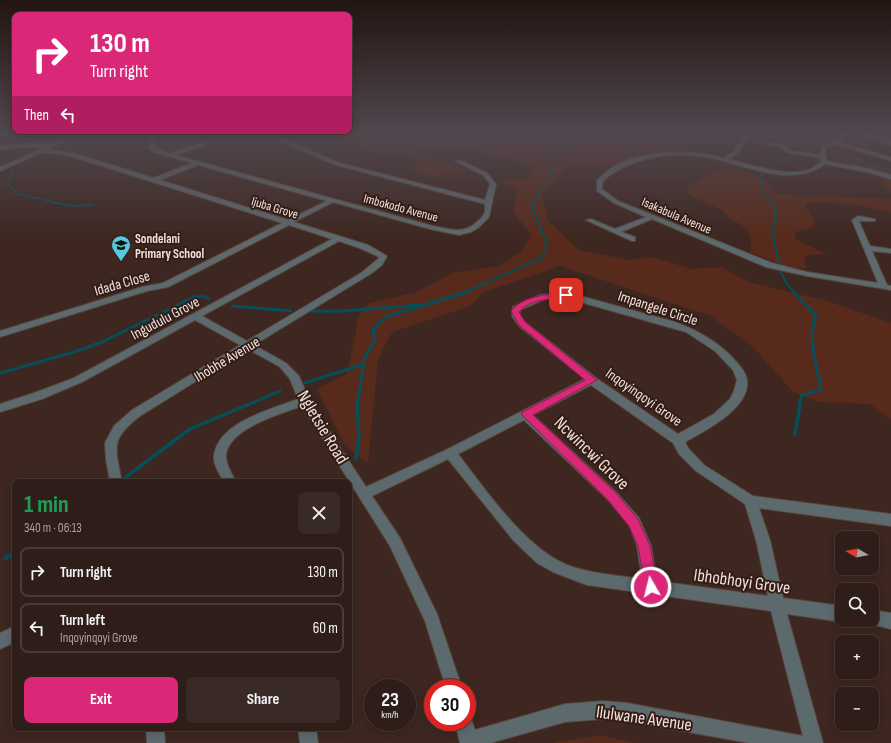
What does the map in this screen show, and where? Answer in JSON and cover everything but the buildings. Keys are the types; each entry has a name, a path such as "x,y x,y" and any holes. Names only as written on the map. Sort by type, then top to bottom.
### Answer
{"street":[{"name":"Ijuba Grove","path":"116,169 378,252 382,254 384,259"},
{"path":"153,181 183,169"},
{"name":"Imbokodo Avenue","path":"218,169 432,228 456,233 469,231 484,221 489,210 488,203 493,184 491,180 481,172 473,169"},
{"path":"356,169 488,203"},
{"name":"Isakabula Avenue","path":"617,169 603,176 599,185 603,194 616,202 769,265 807,274 891,288"},
{"name":"Isakabula Avenue","path":"757,169 767,172 786,173 815,169"},
{"path":"861,169 891,178"},
{"name":"Idada Close","path":"0,334 145,289 165,285 289,224 333,200"},
{"path":"617,232 651,217"},
{"path":"874,220 858,218 856,220 866,248 883,286"},
{"path":"589,220 632,239"},
{"name":"Ingudulu Grove","path":"0,408 38,396 78,380 337,239"},
{"path":"866,248 891,251"},
{"name":"Ihobhe Avenue","path":"115,479 110,448 111,439 121,424 136,413 361,276 384,259"},
{"name":"Impangele Circle","path":"518,320 515,311 520,306 543,297 566,295 689,330 718,349 737,369 742,380 739,395 726,412 678,440"},
{"name":"Ngletsie Road","path":"196,317 283,365 295,378 304,400 395,542 432,619 451,679"},
{"name":"Inqoyinqoyi Grove","path":"518,320 592,380 678,440 683,451 700,468 750,501 891,520"},
{"path":"364,494 402,474 450,453 592,380"},
{"path":"229,479 220,456 223,445 231,434 243,426 304,400"},
{"name":"Ncwincwi Grove","path":"526,414 612,496 634,522 644,546 651,587"},
{"name":"Ibhobhoyi Grove","path":"450,453 516,532 542,558 561,569 587,578 835,613"},
{"path":"750,501 762,540 777,606 814,743"},
{"path":"879,619 891,621"},
{"path":"0,641 12,635"},
{"name":"Ilulwane Avenue","path":"469,742 565,713 603,710 627,712 798,743"},
{"path":"155,731 156,743"},
{"path":"307,731 309,743"},
{"path":"466,731 469,742"}],"shaded area":[{"path":"412,169 463,169 467,170 463,173 430,177"},
{"path":"532,169 565,169 542,194 548,221 579,250 629,260 652,257 692,269 721,267 751,283 824,300 891,323 891,419 870,404 820,402 793,392 754,348 711,316 560,266 484,292 470,306 395,331 390,335 378,360 368,463 345,445 317,389 347,374 359,315 369,303 417,292 452,273 500,266 522,251 531,235 513,212 518,188 508,187 502,182 503,180 527,178"},
{"path":"738,169 765,180 775,192 780,194 891,199 891,213 849,204 807,203 805,207 813,217 815,225 794,234 797,240 826,254 807,255 804,261 807,268 793,268 786,266 751,252 750,236 746,228 730,218 723,210 693,197 685,189 709,173"},
{"path":"862,169 891,169 891,191 881,185 886,180 885,174"},
{"path":"601,735 634,743 552,743"}],"waterway":[{"path":"14,169 13,173 7,183 17,194 58,203"},
{"path":"533,203 553,169"},
{"path":"883,169 891,171"},
{"path":"764,173 759,177 764,185 762,190 773,203"},
{"path":"52,202 72,206 93,205"},
{"path":"466,292 539,259 545,252 547,244 532,207 534,202"},
{"path":"773,202 776,218 773,228 774,242 780,264"},
{"path":"781,272 787,284 794,292"},
{"path":"793,291 816,316 812,333 815,362 821,389 801,396 799,406"},
{"path":"364,364 365,356 375,341 373,329 386,317 466,292"},
{"path":"0,373 74,352 102,342 194,297 204,296 209,299"},
{"path":"309,311 344,311 419,305"},
{"path":"233,306 291,311"},
{"path":"305,383 364,364"},
{"path":"357,406 364,364"},
{"path":"245,406 280,391"},
{"path":"123,479 190,429 247,405"},
{"path":"795,434 800,405"},
{"path":"356,459 359,436 357,406"},
{"path":"6,558 12,554"}],"place":[{"name":"Sondelani Primary School","path":"121,262"}],"route":[{"path":"566,295 551,295 517,307 515,311 516,316 522,324 592,380 526,414 612,496 634,522 639,532 648,561 651,587"}]}
